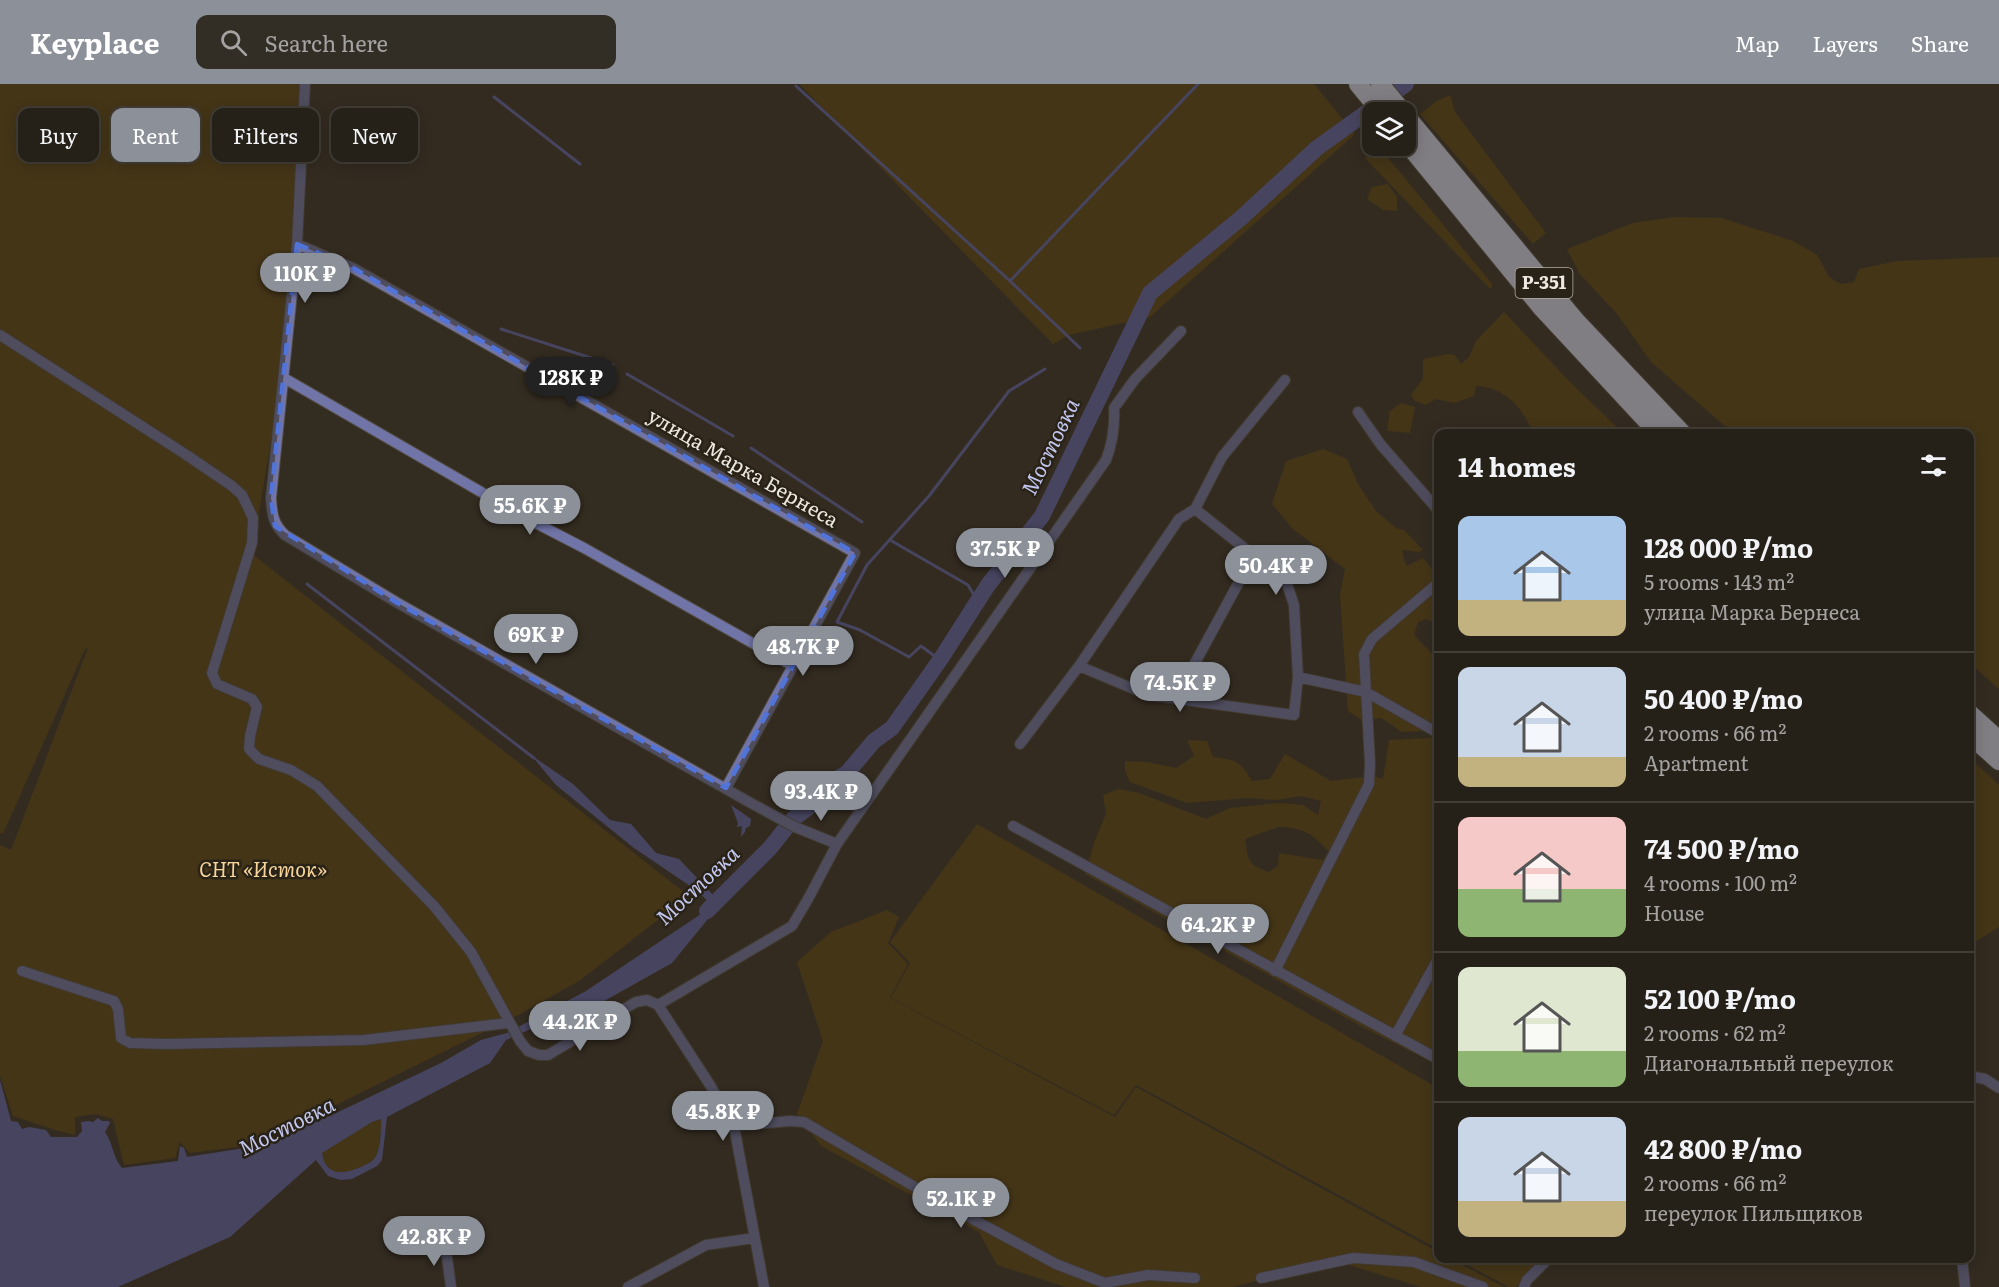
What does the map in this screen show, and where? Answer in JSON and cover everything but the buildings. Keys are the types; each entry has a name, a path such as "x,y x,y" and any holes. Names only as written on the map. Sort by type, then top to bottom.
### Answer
{"highway":[{"name":"Р-351","path":"1368,87 1376,102"},
{"name":"Р-351","path":"1368,87 1384,102"},
{"name":"Р-351","path":"1416,134 1576,321 1678,429"},
{"name":"Р-351","path":"1416,136 1541,307 1654,429"},
{"path":"1974,718 1999,740"},
{"path":"1974,739 1999,761"}],"street":[{"path":"305,84 297,244 271,498 275,526 285,535 396,602 795,827 837,844"},
{"name":"улица Марка Бернеса","path":"297,244 353,268 855,553 793,666"},
{"path":"658,1005 792,926 837,844 1106,460 1113,442 1114,408 1135,379 1180,331"},
{"path":"0,335 175,448 242,495 253,518 252,543 214,664 213,678 217,684 252,699 257,707 249,749 259,759 291,770 317,786 435,906 471,952 510,1025 528,1051 548,1055 636,1002 647,1000 658,1005 734,1126 764,1287"},
{"path":"284,378 526,518 584,548 793,666 726,788"},
{"path":"1020,744 1079,666 1179,519 1195,509 1222,457 1285,380"},
{"path":"1358,412 1381,445 1434,505"},
{"path":"1079,666 1148,695 1294,715 1298,677 1294,605 1286,581 1195,509"},
{"path":"1176,698 1254,556"},
{"path":"1275,971 1369,784 1370,763 1364,654 1366,647 1372,639 1434,586"},
{"path":"1298,677 1366,692 1434,731"},
{"path":"1012,826 1434,1057"},
{"path":"1395,1035 1434,966"},
{"path":"22,971 114,1001 118,1009 121,1038 130,1043 364,1040 510,1025"},
{"path":"1974,1077 1985,1079 1999,1088"},
{"path":"734,1126 804,1122 1056,1264 1105,1283 1148,1275 1195,1278"},
{"path":"628,1287 706,1245 754,1238"},
{"path":"445,1243 451,1287"},
{"path":"1261,1278 1353,1258 1414,1262 1483,1287"},
{"path":"1524,1287 1527,1280 1544,1263"},
{"path":"1963,1263 1965,1287"}],"highlighted area":[{"path":"297,244 353,268 855,553 726,788 396,602 275,526 271,498"}],"green space":[{"name":"СНТ «Исток»","path":"0,84 301,84 300,108 212,108 212,162 297,162 294,232 275,417 252,554 689,896 579,981 518,1015 257,1144 190,1153 180,1142 175,1158 124,1165 113,1119 96,1114 75,1117 75,1135 13,1116 0,1076 0,845 11,850 88,648 85,649 3,834 0,833"},
{"path":"799,84 1314,84 1355,134 1150,317 1069,335 1053,344"},
{"path":"1450,95 1455,112 1546,233 1533,244 1420,114 1437,101"},
{"path":"1386,156 1493,285 1490,289 1365,158"},
{"path":"1388,184 1397,197 1397,211 1383,210 1367,199 1372,187"},
{"path":"1675,217 1721,218 1793,241 1817,255 1829,277 1841,284 1854,282 1859,269 1898,261 1999,257 1999,689 1974,667 1974,429 1728,429 1651,362 1618,315 1579,273 1567,249 1633,223"},
{"path":"1504,312 1573,385 1619,429 1531,429 1512,400 1486,387 1476,386 1474,396 1454,403 1436,399 1426,405 1415,401 1411,395 1423,379 1423,359 1448,354 1455,355 1461,364 1469,357 1476,341"},
{"path":"1401,403 1415,407 1410,433 1387,431 1390,411"},
{"path":"1323,449 1347,459 1358,484 1376,511 1396,528 1404,530 1423,550 1419,552 1402,550 1407,566 1423,558 1434,572 1434,623 1426,619 1418,622 1414,635 1434,656 1434,724 1423,731 1402,732 1381,718 1362,720 1348,711 1340,595 1345,569 1292,528 1272,504 1286,461"},
{"path":"1434,736 1434,1063 1368,1030 1085,874 1106,814 1103,795 1119,789 1139,793 1206,819 1230,808 1280,803 1303,805 1318,815 1321,801 1301,796 1277,800 1248,798 1187,803 1130,782 1125,770 1125,761 1147,762 1176,768 1194,756 1187,740 1207,741 1213,757 1237,763 1252,781 1270,779 1285,754 1331,781 1373,776 1383,779 1389,740 1430,738","holes":["1278,827 1294,828 1318,840 1329,852 1323,860 1279,853 1278,866 1269,872 1252,864 1248,857 1245,839"]},
{"path":"1974,762 1999,785 1999,927 1974,943"},
{"path":"977,824 1434,1086 1434,1247 1136,1085 1114,1115 891,998 910,963 890,942"},
{"path":"887,910 899,917 888,943 908,964 890,998 1115,1117 1136,1087 1434,1250 1434,1263 1459,1263 1504,1287 1421,1287 1336,1261 1232,1287 1066,1287 997,1265 979,1232 821,1146 797,1114 823,1041 797,962 831,932"},
{"path":"382,1119 379,1148 372,1161 354,1170 342,1172 331,1170 327,1166 322,1153 372,1122"},
{"path":"1464,1263 1536,1263 1516,1287 1509,1287"}],"water":[{"path":"531,755 573,784 610,820 631,824 656,853 679,859 714,896 722,896 720,909 708,919 672,963 540,1037 533,1028 506,1040 490,1063 387,1117 382,1160 377,1166 352,1179 341,1180 328,1176 316,1160 230,1237 118,1287 0,1287 0,1080 11,1121 18,1122 22,1129 29,1127 46,1130 51,1137 77,1137 82,1131 81,1122 93,1122 98,1118 102,1121 109,1121 105,1132 122,1168 178,1161 180,1146 184,1148 187,1157 258,1146 332,1115 441,1063 481,1040 507,1033 586,991 701,914 710,903 696,890 634,848 556,785","holes":["381,1119 379,1148 372,1161 354,1170 342,1172 336,1172 327,1166 322,1153 372,1122"]},
{"path":"731,805 751,819 750,826 746,828 741,837 742,826 737,827 738,823"}],"waterway":[{"path":"1080,348 1010,281 1198,84"},
{"name":"Мостовка","path":"707,911 770,848 794,818 820,799 835,780 847,773 874,741 892,728 940,660 988,585 1042,516 1150,293 1241,218 1317,148 1406,84"},
{"path":"796,86 1010,281"},
{"path":"494,97 580,164"},
{"path":"501,329 613,365"},
{"path":"940,660 921,646 909,657 860,630 837,622 867,565 929,496 1009,391 1045,369"},
{"path":"627,374 733,436"},
{"path":"751,448 862,522"},
{"path":"890,540 968,585 978,602"},
{"path":"307,584 534,758"}]}
